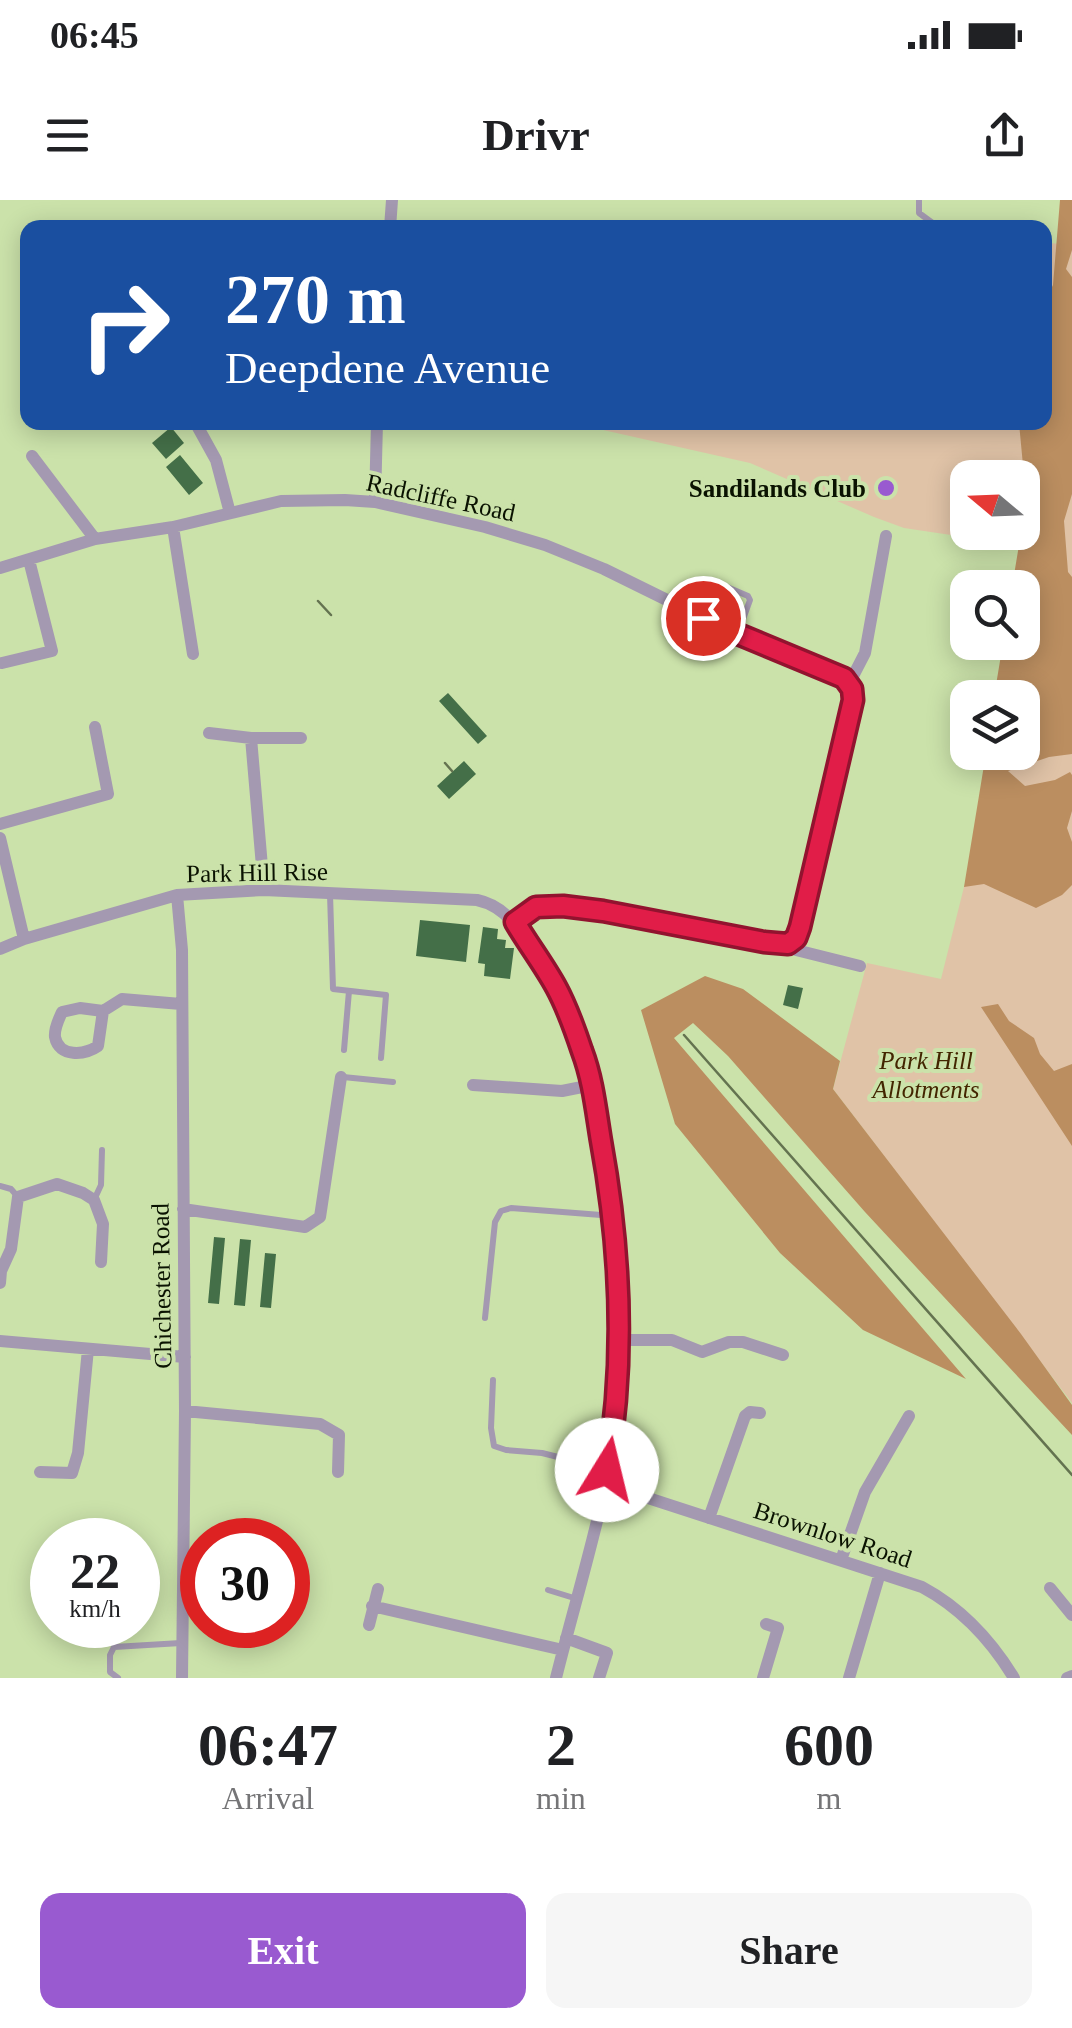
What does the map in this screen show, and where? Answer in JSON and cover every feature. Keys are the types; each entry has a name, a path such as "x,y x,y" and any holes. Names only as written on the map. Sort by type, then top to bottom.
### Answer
{"street":[{"path":"200,430 216,460 230,513"},
{"path":"374,502 377,430"},
{"path":"32,456 96,540"},
{"name":"Radcliffe Road","path":"0,568 96,540 173,527 281,501 374,502 545,545 738,634 826,669 849,684"},
{"path":"173,527 193,654"},
{"path":"788,944 796,938 800,927 853,700 849,684 865,653 886,536"},
{"path":"2,663 52,650 29,560"},
{"path":"0,824 108,794 94,727"},
{"path":"209,733 301,738"},
{"path":"252,738 264,890"},
{"path":"0,838 24,939"},
{"name":"Park Hill Rise","path":"0,949 177,895 264,890 477,900 491,903 515,922"},
{"name":"Chichester Road","path":"177,895 182,950 184,1518"},
{"path":"556,1678 606,1477 618,1387 620,1293 614,1216 584,1054 557,990 515,922 536,907 603,911 788,944 796,950 860,966"},
{"path":"103,1011 98,1046 87,1054 60,1047 55,1038 62,1012 80,1008 103,1011 122,999 181,1004"},
{"path":"183,1209 305,1227 320,1217 342,1076"},
{"path":"473,1085 550,1091 592,1085"},
{"path":"0,1283 12,1248 18,1197 57,1184 94,1200 103,1224 101,1262"},
{"path":"620,1340 672,1340 702,1352 729,1342 743,1342 783,1355"},
{"path":"0,1341 184,1357"},
{"path":"40,1472 72,1473 78,1453 88,1349"},
{"path":"185,1412 320,1424 339,1435 338,1472"},
{"path":"709,1518 744,1416 760,1413"},
{"path":"841,1560 866,1492 909,1416"},
{"name":"Brownlow Road","path":"606,1477 709,1518 922,1587 950,1605 982,1635 1014,1678"},
{"path":"850,1678 880,1573"},
{"path":"1050,1588 1072,1615"},
{"path":"369,1625 378,1589"},
{"path":"372,1606 606,1653 599,1678"},
{"path":"763,1678 778,1628 766,1624"},
{"name":"Chichester Road","path":"182,1648 182,1678"}],"lane":[{"path":"918,220 919,200"},
{"path":"918,213 928,220"},
{"path":"703,618 720,584 742,593 750,600 738,634"},
{"path":"330,892 334,989 386,995 381,1058"},
{"path":"344,1050 349,990"},
{"path":"342,1076 393,1082"},
{"path":"94,1200 101,1185 102,1150"},
{"path":"0,1186 11,1188 18,1197"},
{"path":"484,1318 495,1222 502,1210 614,1216"},
{"path":"493,1380 494,1446 542,1453 606,1477"},
{"path":"548,1590 576,1599"},
{"path":"118,1678 110,1672 114,1648 180,1644"}],"green space":[{"name":"Park Hill Allotments","path":"1072,200 1072,1403 833,1089 867,963 941,979 964,887 987,838 996,770 1040,770 1040,680 1023,680 1023,660 1040,660 1040,570 1024,570 1024,550 1040,550 1040,460 950,460 950,535 904,528 750,463 603,430 1052,430 1052,243 1066,244"}],"shaded area":[{"path":"1060,200 1072,200 1072,250 1066,269 1072,277 1072,494 1064,521 1068,572 1072,577 1072,754 1040,760 1040,680 997,680 1000,660 1040,660 1040,570 1015,570 1018,550 1040,550 1040,460 1022,460 1020,430 1052,430 1052,287"},
{"path":"983,770 1011,770 1008,771 1025,786 1055,780 1070,772 1072,811 1067,828 1072,842 1072,885 1062,895 1036,908 984,884 964,887"},
{"path":"705,976 743,989 840,1061 833,1089 1072,1405 1072,1435 865,1212 728,1056 693,1023 674,1038 966,1379 863,1330 780,1253 675,1124 641,1010"},
{"path":"998,1004 1009,1021 1034,1038 1040,1054 1054,1071 1072,1064 1072,1146 981,1007"}],"building":[{"path":"167,430 173,430 184,443 166,459 152,443"},
{"path":"180,455 203,483 189,495 166,467"},
{"path":"448,693 487,736 478,744 439,701"},
{"path":"464,761 476,774 449,799 437,786"},
{"path":"420,920 470,925 466,962 416,956"},
{"path":"483,927 498,929 497,939 506,940 505,948 514,948 510,979 484,976 485,964 478,963"},
{"path":"788,985 803,988 798,1009 783,1005"},
{"path":"214,1237 225,1238 219,1304 208,1303"},
{"path":"240,1239 251,1240 245,1306 234,1305"},
{"path":"265,1253 276,1254 271,1308 260,1307"}],"tram line":[{"path":"318,601 331,615"},
{"path":"445,763 452,771"},
{"path":"684,1035 1072,1475"}],"place":[{"name":"Sandilands Club","path":"886,488"}],"route":[{"path":"607,1470 614,1433 620,1340 620,1293 608,1178 584,1054 557,990 515,922 536,907 563,906 788,944 796,938 800,927 853,700 852,689 844,678 703,618"}]}
